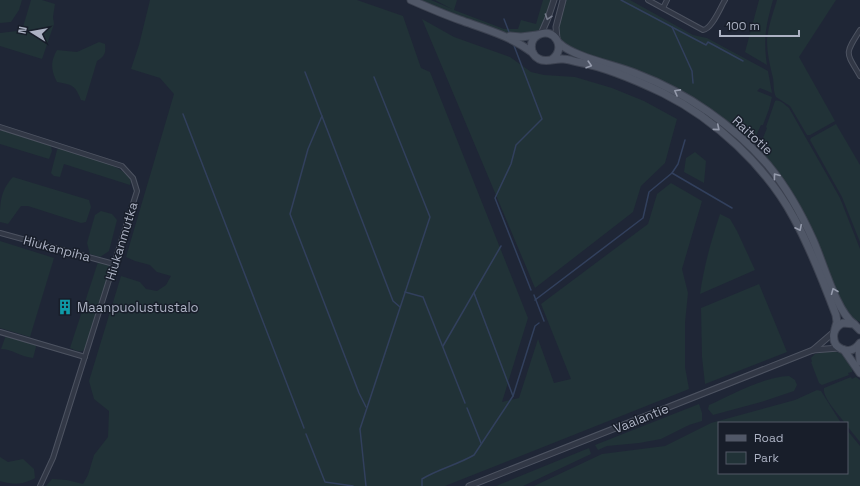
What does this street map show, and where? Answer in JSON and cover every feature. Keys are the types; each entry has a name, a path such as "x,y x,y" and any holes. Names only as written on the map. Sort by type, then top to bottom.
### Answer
{"main road":[{"path":"411,0 520,43 540,60 550,60 557,55 558,42 548,33 521,38 502,35"},
{"path":"533,53 532,43 539,34"},
{"name":"Raitotie","path":"558,42 565,49 638,74 666,86 710,112 733,131 768,165 800,211 838,303 844,313 858,326"},
{"name":"Raitotie","path":"550,60 562,59 580,62 635,81 686,105 729,138 778,192 794,218 808,245 834,311 837,322 834,342 842,349"},
{"path":"835,331 843,323 858,326"},
{"path":"842,349 851,350 859,344"},
{"path":"859,344 857,363 860,372"},
{"path":"842,349 857,363"}],"street":[{"path":"539,34 548,18 554,0"},
{"path":"558,42 556,27 563,0"},
{"path":"648,0 703,30 710,27 725,0"},
{"path":"663,8 667,0"},
{"path":"860,30 849,48 848,54 860,76"},
{"name":"Hiukanmutka","path":"0,127 122,166 133,178 137,191 53,458 40,486"},
{"name":"Hiukanpiha","path":"0,232 114,264"},
{"name":"Vaalantie","path":"468,486 813,350 835,331"},
{"path":"0,332 85,357"},
{"name":"Vaalantie","path":"813,350 842,349"}],"green space":[{"path":"0,0 22,0 19,10 11,22 0,23"},
{"path":"31,0 42,0 55,4 53,17 54,24 42,59 0,46 0,33 17,31 23,27"},
{"path":"150,0 357,0 403,16 421,68 430,72 528,318 502,402 519,398 538,339 554,383 571,379 541,304 648,224 657,194 671,183 702,201 682,269 688,293 685,323 685,367 689,389 445,486 46,486 52,479 67,480 83,484 88,475 94,455 108,437 109,411 94,399 89,381 121,276 140,282 146,289 157,291 166,285 171,276 157,272 150,265 126,257 174,94 160,78 131,69 139,45"},
{"path":"420,0 431,0 452,9 435,0 457,0 454,10 504,29 518,29 521,20 536,24 543,0 552,0 547,17 538,32 520,36 503,32"},
{"path":"565,0 630,0 693,35 707,38 768,71 772,93 760,88 757,91 772,97 763,125 761,125 754,140 749,141 690,97 579,53 560,42 560,16"},
{"path":"759,0 773,0 766,32 765,47 767,65 745,52"},
{"path":"777,0 836,0 799,57 835,121 810,135 807,135 790,106 776,97 774,92 767,40"},
{"path":"422,19 454,37 510,57 531,72 544,75 575,77 612,88 644,101 677,119 665,163 641,186 633,212 535,288"},
{"path":"99,42 105,44 105,52 102,58 97,61 85,101 81,100 73,86 57,82 53,74 53,58 57,50 77,52"},
{"path":"775,101 781,102 789,108 840,198 860,249 860,322 850,317 840,302 816,241 761,155 764,148 761,143"},
{"path":"836,124 860,165 860,242 842,197 810,140"},
{"path":"3,130 51,146 52,151 49,159 0,144 0,131"},
{"path":"59,148 100,160 111,165 127,175 131,181 130,185 64,164 60,177 54,176 51,173 57,150"},
{"path":"695,152 706,161 704,183 684,172 686,158"},
{"path":"13,177 89,200 91,207 86,222 81,223 28,206 21,206 8,224 0,222 0,209 3,192"},
{"path":"101,211 112,214 117,220 109,251 100,257 90,254 87,243 95,215"},
{"path":"720,214 730,219 755,270 700,294 708,254"},
{"path":"0,241 54,258 30,337 0,328"},
{"path":"98,262 108,265 110,269 85,349 78,351 70,348"},
{"path":"759,284 787,352 705,384 702,357 701,308"},
{"path":"6,335 35,344 36,347 33,358 9,350 1,349"},
{"path":"830,351 842,353 853,365 852,372 848,373 849,375 822,385 819,383 811,362 811,358 815,354"},
{"path":"789,376 795,380 797,385 794,391 713,415 708,409 709,405 748,387 769,379"},
{"path":"851,377 852,379 856,377 860,380 860,442 848,427 848,422 844,422 832,406 824,392 824,388"},
{"path":"817,390 821,391 840,422 718,422 718,474 848,474 848,431 860,446 860,486 534,486 602,454 665,446 711,423 795,400"},
{"path":"699,404 702,413 702,421 689,425 661,439 607,446 598,450 595,445"},
{"path":"589,448 591,454 523,486 496,486"},
{"path":"0,457 8,462 23,459 34,469 35,478 18,484 0,481"}],"waterway":[{"path":"621,0 706,45 708,42 743,61"},
{"path":"504,19 509,32"},
{"path":"672,27 692,71 693,83"},
{"path":"513,43 542,119 516,145 511,164 495,198 531,290"},
{"path":"305,72 393,301 400,307"},
{"path":"366,486 360,429 430,217 374,77"},
{"path":"183,114 304,428"},
{"path":"322,116 308,149 290,214 359,393 366,407"},
{"path":"535,300 643,218 649,192 672,173 678,164 685,140"},
{"path":"672,173 732,208"},
{"path":"443,346 501,246"},
{"path":"405,292 423,297 465,403"},
{"path":"474,293 513,396"},
{"path":"534,295 544,321"},
{"path":"422,486 422,479 434,472 461,462 474,455 513,396 535,326 539,323"},
{"path":"467,408 481,443"},
{"path":"306,434 325,482 353,486"}],"place":[{"name":"Maanpuolustustalo","path":"65,307"}]}
